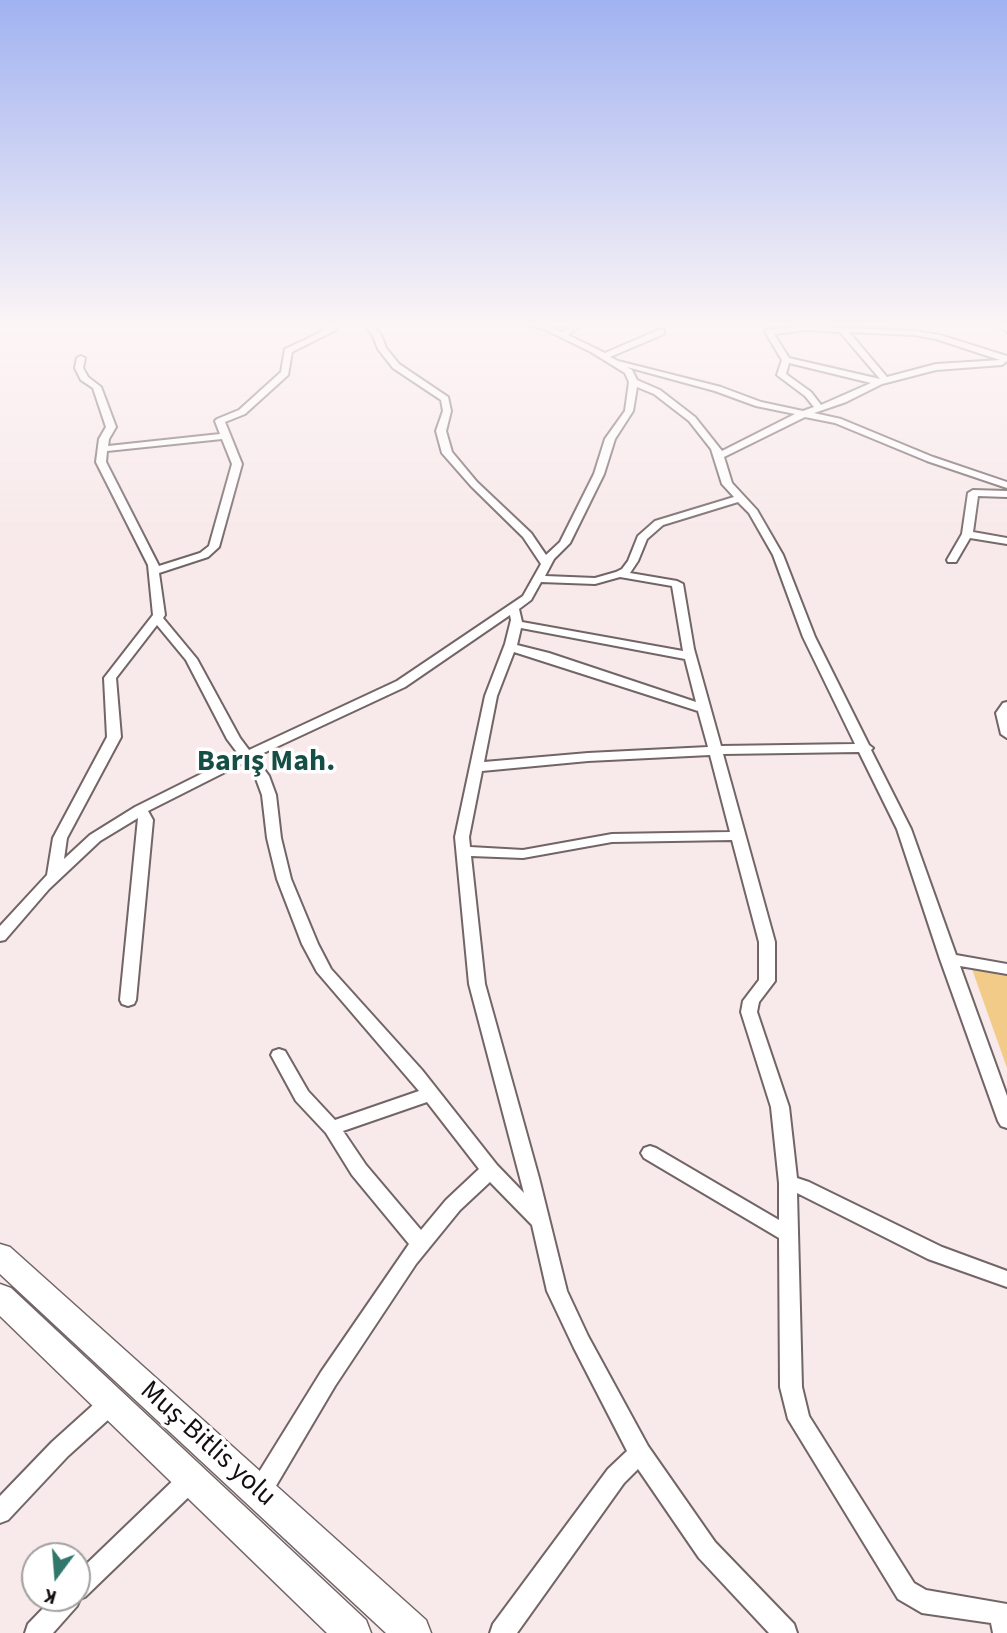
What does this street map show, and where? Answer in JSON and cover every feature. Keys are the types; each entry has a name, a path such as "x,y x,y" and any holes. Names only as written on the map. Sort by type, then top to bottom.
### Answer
{"highway":[{"name":"Muş-Bitlis yolu","path":"0,1256 413,1633"},
{"name":"Muş-Bitlis yolu","path":"0,1297 354,1633"}],"street":[{"path":"54,877 60,838 114,737 110,678 159,615 153,571 101,462 102,450 111,427 101,398"},
{"path":"153,571 204,555 214,547 237,464 220,421 243,412 258,398"},
{"path":"444,398 446,411 441,431 447,453 474,484 527,535 547,565"},
{"path":"0,936 54,877 95,838 140,810 245,757 401,684 514,616 547,565 565,543 599,474 610,439 629,411 631,398"},
{"path":"665,398 692,419 716,448 727,484 753,512 778,555 809,637 904,829 1007,1121"},
{"path":"746,398 768,406 838,421 930,459 1007,485"},
{"path":"811,398 819,408"},
{"path":"719,456 805,413 847,398"},
{"path":"102,450 225,436"},
{"path":"952,561 967,534 973,493 1007,494"},
{"path":"540,579 595,581 620,574 626,571 633,561 642,538 659,523 741,498"},
{"path":"967,534 1007,541"},
{"path":"620,574 677,584 689,656 768,942 767,981 751,1001 749,1012 778,1097 788,1183 792,1387 795,1406 804,1431 906,1591 922,1601 1000,1613 1005,1633"},
{"path":"514,616 689,656"},
{"path":"514,616 510,647 491,696 462,837 477,984 557,1291 640,1453 707,1550 785,1633"},
{"path":"157,618 191,659 245,757 262,776 269,794 274,838 284,879 310,944 325,972 431,1094 491,1170 541,1222"},
{"path":"510,647 704,709"},
{"path":"1007,706 1003,713 1007,734"},
{"path":"478,767 588,757 716,750 866,748"},
{"path":"128,1000 146,820 140,810"},
{"path":"464,851 523,854 612,838 740,836"},
{"path":"948,959 1007,968"},
{"path":"279,1055 302,1096 332,1128 359,1170 421,1244"},
{"path":"332,1128 431,1094"},
{"path":"650,1153 780,1231 789,1232"},
{"path":"259,1493 328,1379 421,1244 453,1205 491,1170"},
{"path":"788,1183 802,1187 912,1243 1007,1279"},
{"path":"0,1512 60,1449 111,1403"},
{"path":"502,1633 615,1476 640,1453"},
{"path":"91,1575 190,1480"},
{"path":"37,1633 56,1612"}],"shaded area":[{"path":"972,969 1007,975 1007,1068"}],"district":[{"name":"Barış Mah.","path":"266,763"}]}
